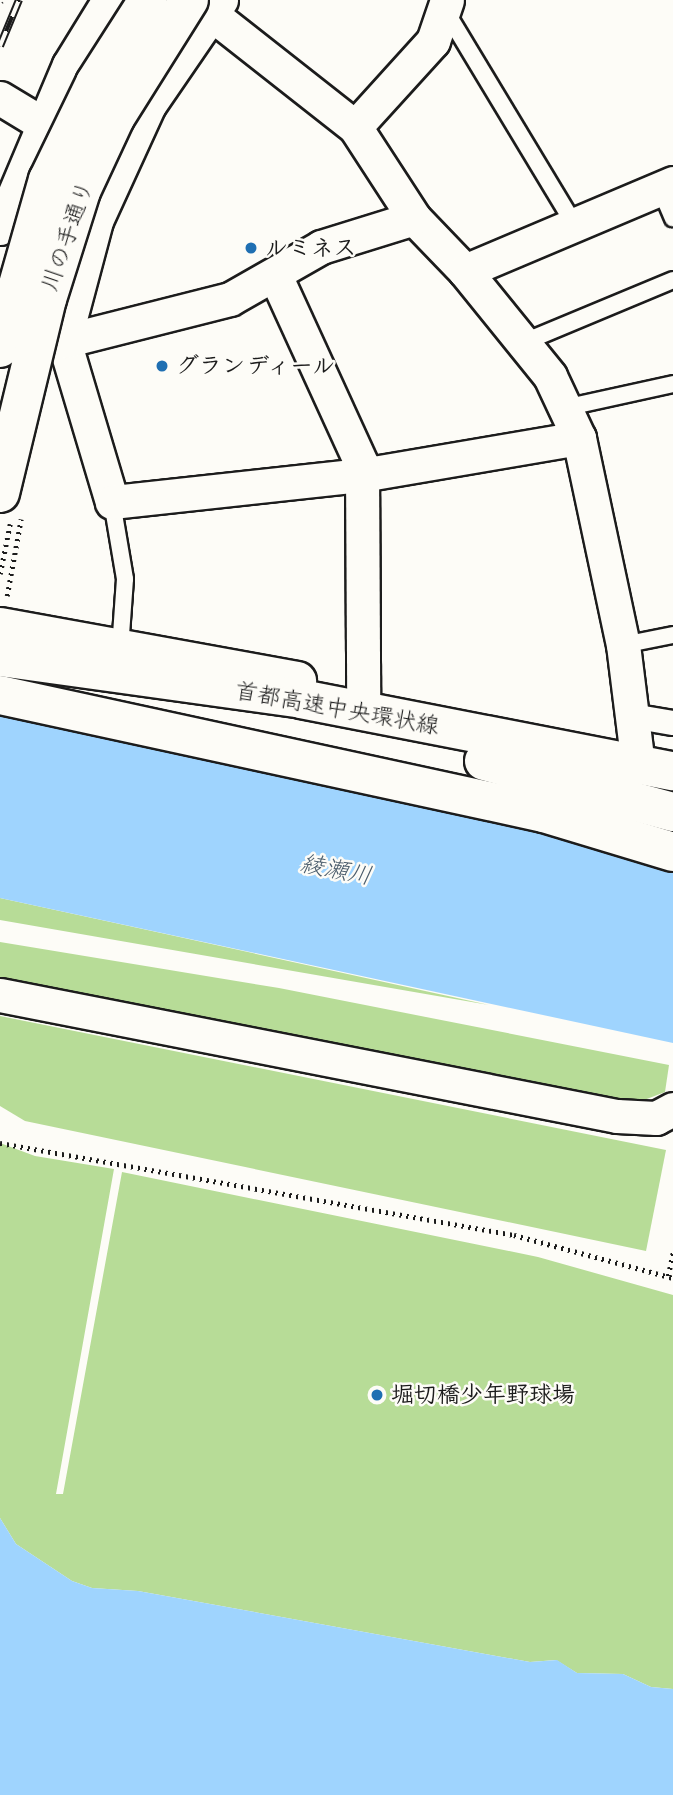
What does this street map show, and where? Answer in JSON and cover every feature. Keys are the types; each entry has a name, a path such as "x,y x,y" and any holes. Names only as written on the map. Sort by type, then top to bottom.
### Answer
{"main road":[{"name":"川の手通り","path":"0,348 48,180 95,83 148,0"},
{"name":"川の手通り","path":"0,493 47,299 81,191 115,118 207,4"},
{"path":"0,627 363,694 634,733 673,756"},
{"path":"9,659 550,775 673,810"},
{"name":"首都高速中央環状線","path":"9,659 301,699 673,771"},
{"name":"首都高速中央環状線","path":"5,696 673,810"},
{"name":"首都高速中央環状線","path":"5,696 544,813 673,852"}],"street":[{"path":"0,228 69,65 110,0"},
{"path":"579,438 362,475 112,502 64,341 96,221 149,105 207,4 355,127 414,218 465,271 550,376 579,438 622,645 634,733 673,723"},
{"path":"355,127 433,41 445,4"},
{"path":"0,98 43,124"},
{"path":"465,271 667,186"},
{"path":"0,320 64,341 230,299 321,247 414,218"},
{"path":"275,275 362,465 363,694"},
{"path":"0,995 617,1116 649,1119 673,1109"}],"lane":[{"path":"445,4 574,224"},
{"path":"667,186 673,218"},
{"path":"522,343 673,280"},
{"path":"564,408 673,384"},
{"path":"112,502 125,579 120,648"},
{"path":"622,645 673,635"}],"path":[{"path":"0,1143 514,1235 671,1277 673,1253"}],"green space":[{"path":"0,898 152,931 489,1005 0,920"},
{"path":"0,942 279,988 669,1065 665,1092 618,1110 0,990"},
{"path":"0,1016 666,1150 646,1251 25,1121 0,1106"},
{"name":"堀切橋少年野球場","path":"0,1143 35,1156 114,1169 56,1494 63,1494 122,1172 538,1257 673,1295 673,1689 651,1687 623,1674 577,1673 556,1660 530,1662 138,1591 92,1588 72,1581 16,1544 0,1518"}],"water":[{"name":"綾瀬川","path":"0,713 673,842 673,1043 0,898"},
{"path":"0,1518 16,1544 72,1581 92,1588 138,1591 530,1662 557,1660 577,1673 623,1674 651,1687 673,1689 673,1795 0,1795"}],"railway":[{"path":"0,46 19,0"}],"place":[{"name":"ルミネス","path":"251,248"},
{"name":"グランディール","path":"162,366"},
{"name":"堀切橋少年野球場","path":"377,1395"}]}
